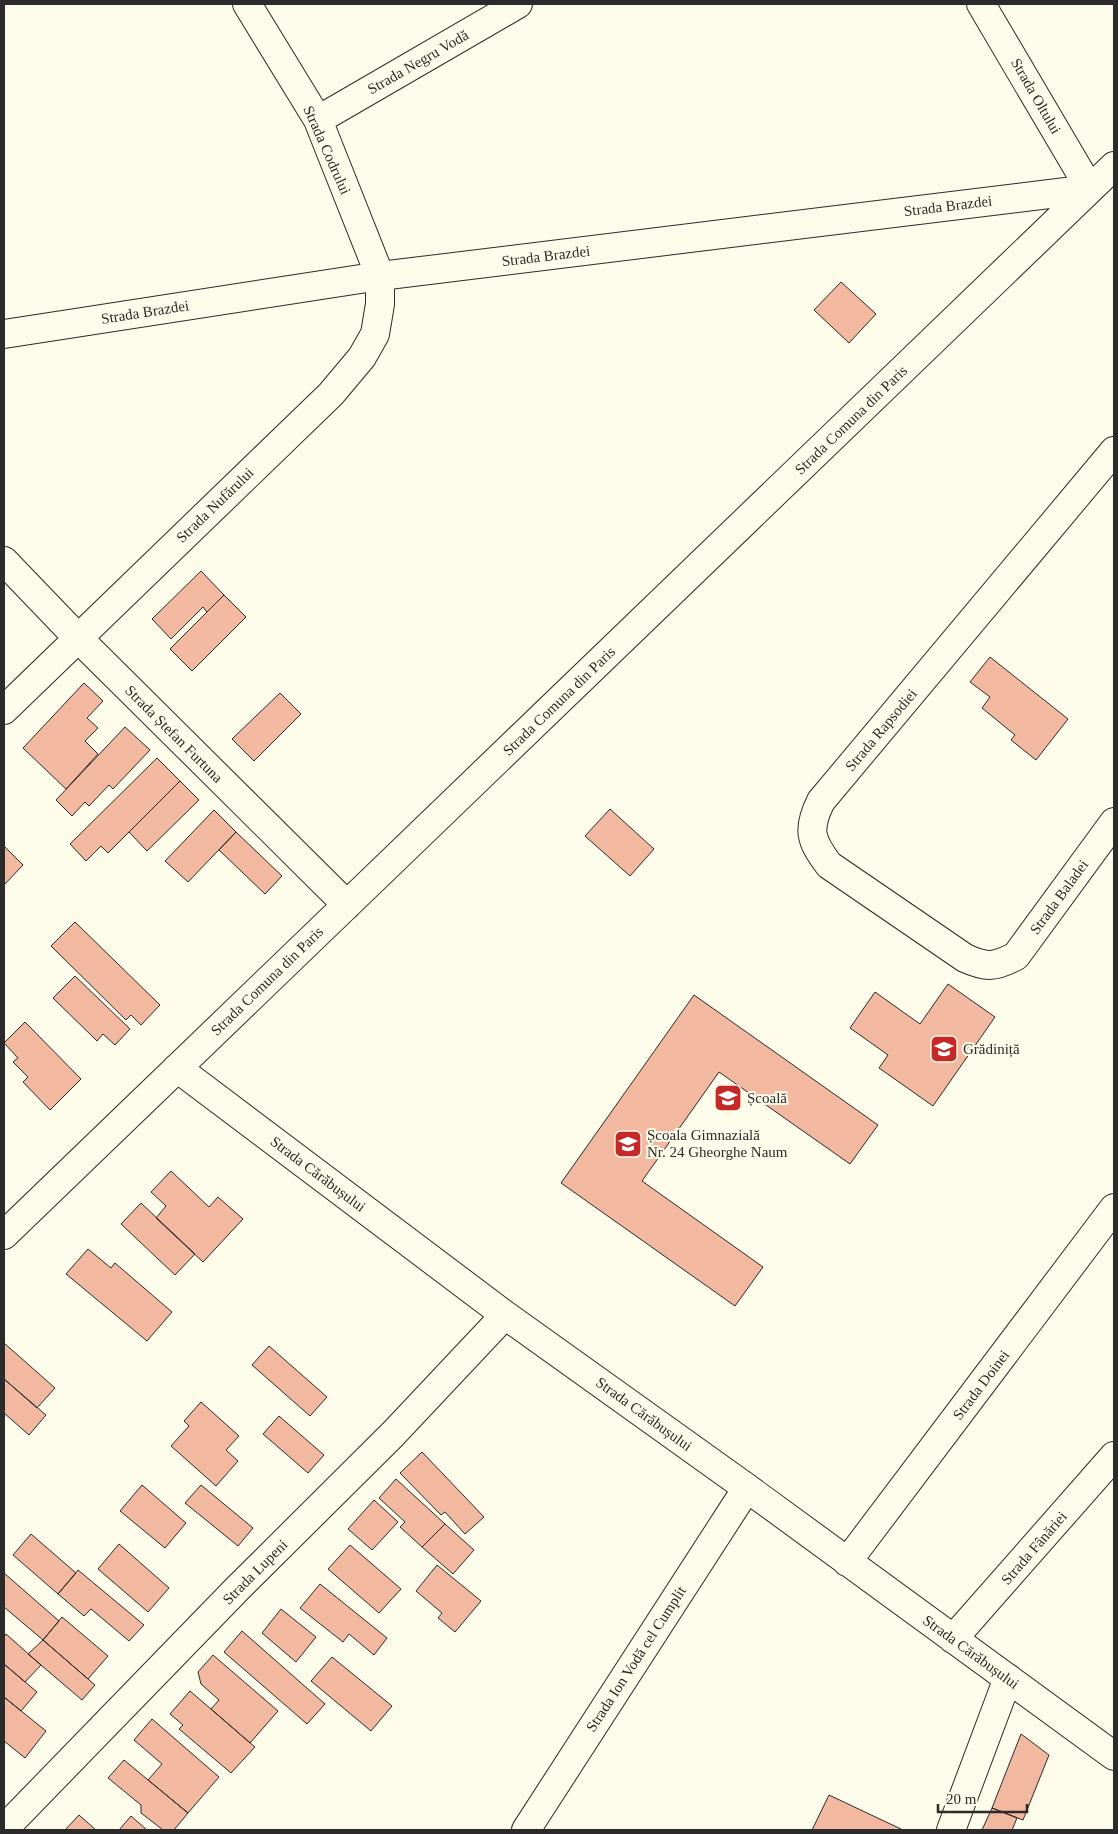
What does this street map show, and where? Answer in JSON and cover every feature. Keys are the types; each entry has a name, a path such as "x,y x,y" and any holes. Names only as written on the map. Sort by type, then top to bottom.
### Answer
{"street":[{"name":"Strada Codrului","path":"247,4 318,120 380,276"},
{"name":"Strada Negru Vodă","path":"318,120 518,4"},
{"name":"Strada Oltului","path":"981,4 1090,189"},
{"name":"Strada Comuna din Paris","path":"4,1235 1114,166"},
{"name":"Strada Brazdei","path":"4,334 380,276 1090,189"},
{"name":"Strada Nufărului","path":"4,710 331,394 362,358 375,334 380,304 380,276"},
{"name":"Strada Rapsodiei","path":"999,965 982,965 965,958 829,865 816,848 812,835 813,818 821,801 1114,451"},
{"name":"Strada Ștefan Furtuna","path":"4,561 78,638 347,905"},
{"name":"Strada Baladei","path":"999,965 1016,956 1114,822"},
{"name":"Strada Cărăbușului","path":"177,1068 505,1315 747,1488 1114,1756"},
{"name":"Strada Doinei","path":"847,1562 1114,1208"},
{"name":"Strada Lupeni","path":"4,1829 237,1589 393,1434 505,1315"},
{"name":"Strada Fânăriei","path":"953,1639 1114,1456"},
{"name":"Strada Ion Vodă cel Cumplit","path":"526,1830 747,1488"},
{"path":"951,1830 1008,1678"}],"building":[{"path":"841,282 876,314 849,343 814,310"},
{"path":"201,571 224,595 207,612 203,607 171,639 152,619"},
{"path":"224,595 246,617 192,671 170,649"},
{"path":"990,657 1068,719 1036,760 1011,740 1015,735 982,708 990,697 970,682"},
{"path":"84,683 103,701 87,718 98,728 85,741 98,754 66,789 23,748"},
{"path":"280,693 301,714 254,761 232,739"},
{"path":"125,727 150,750 113,789 109,785 89,806 85,802 72,816 56,800"},
{"path":"157,758 180,781 108,853 101,846 86,861 70,844"},
{"path":"180,781 199,800 147,851 129,832"},
{"path":"610,809 654,849 630,876 585,836"},
{"path":"214,810 236,832 188,882 165,861"},
{"path":"236,832 282,876 265,894 219,850"},
{"path":"4,846 23,865 4,885"},
{"path":"75,922 160,1005 141,1025 131,1015 126,1020 51,946"},
{"path":"75,976 130,1029 115,1045 103,1034 97,1041 53,998"},
{"path":"948,984 995,1017 933,1106 879,1068 888,1055 850,1028 875,992 920,1024"},
{"name":"Școala Gimnazială Nr. 24 Gheorghe Naum","path":"694,995 878,1125 850,1164 719,1072 642,1181 763,1267 735,1306 561,1183"},
{"path":"25,1022 81,1079 50,1110 23,1082 28,1077 13,1062 18,1058 4,1043"},
{"path":"171,1171 209,1207 218,1197 243,1219 203,1262 156,1218 166,1206 151,1192"},
{"path":"141,1203 195,1254 175,1275 121,1224"},
{"path":"88,1249 111,1268 115,1263 172,1312 147,1341 66,1274"},
{"path":"4,1343 55,1388 37,1408 4,1379"},
{"path":"269,1346 327,1397 310,1416 252,1365"},
{"path":"4,1379 46,1415 29,1435 4,1413"},
{"path":"201,1402 239,1436 226,1450 238,1461 216,1486 171,1446 189,1426 184,1421"},
{"path":"279,1416 324,1455 308,1473 263,1434"},
{"path":"422,1452 484,1517 465,1534 445,1512 441,1515 400,1473"},
{"path":"396,1479 445,1524 422,1547 400,1527 405,1522 379,1498"},
{"path":"142,1485 186,1523 165,1548 120,1511"},
{"path":"201,1485 253,1528 238,1546 185,1503"},
{"path":"374,1500 398,1522 372,1550 348,1529"},
{"path":"445,1524 474,1550 453,1574 422,1547"},
{"path":"31,1534 76,1573 58,1594 13,1555"},
{"path":"119,1544 169,1588 148,1612 98,1569"},
{"path":"350,1545 401,1589 379,1613 328,1569"},
{"path":"437,1565 481,1601 455,1632 438,1618 442,1613 416,1591"},
{"path":"78,1570 144,1625 129,1641 91,1609 84,1616 58,1594"},
{"path":"4,1573 59,1621 43,1640 4,1607"},
{"path":"320,1584 387,1638 374,1655 349,1634 343,1642 300,1608"},
{"path":"281,1609 316,1637 296,1662 262,1633"},
{"path":"62,1617 108,1656 88,1679 43,1640"},
{"path":"242,1631 325,1704 307,1724 224,1652"},
{"path":"6,1634 41,1665 25,1682 4,1664 4,1637"},
{"path":"43,1640 95,1685 82,1700 28,1654"},
{"path":"213,1655 278,1711 250,1743 211,1709 219,1700 201,1684 198,1672"},
{"path":"332,1657 392,1706 371,1731 311,1681"},
{"path":"4,1664 37,1692 21,1711 4,1697"},
{"path":"190,1691 255,1747 231,1773 179,1729 183,1725 170,1714"},
{"path":"4,1697 46,1731 25,1758 4,1741"},
{"path":"152,1719 219,1777 188,1813 148,1780 162,1764 134,1740"},
{"path":"1021,1734 1049,1755 1023,1820 992,1808"},
{"path":"124,1760 188,1813 174,1830 163,1830 141,1813 141,1805 108,1778"},
{"path":"829,1795 903,1830 812,1830"},
{"path":"992,1808 1017,1818 1012,1830 982,1830"},
{"path":"79,1815 96,1830 65,1830"},
{"path":"131,1816 147,1830 119,1830"}],"place":[{"name":"Grădiniță","path":"944,1049"},
{"name":"Școală","path":"728,1098"},
{"name":"Școala Gimnazială Nr. 24 Gheorghe Naum","path":"628,1144"}]}
